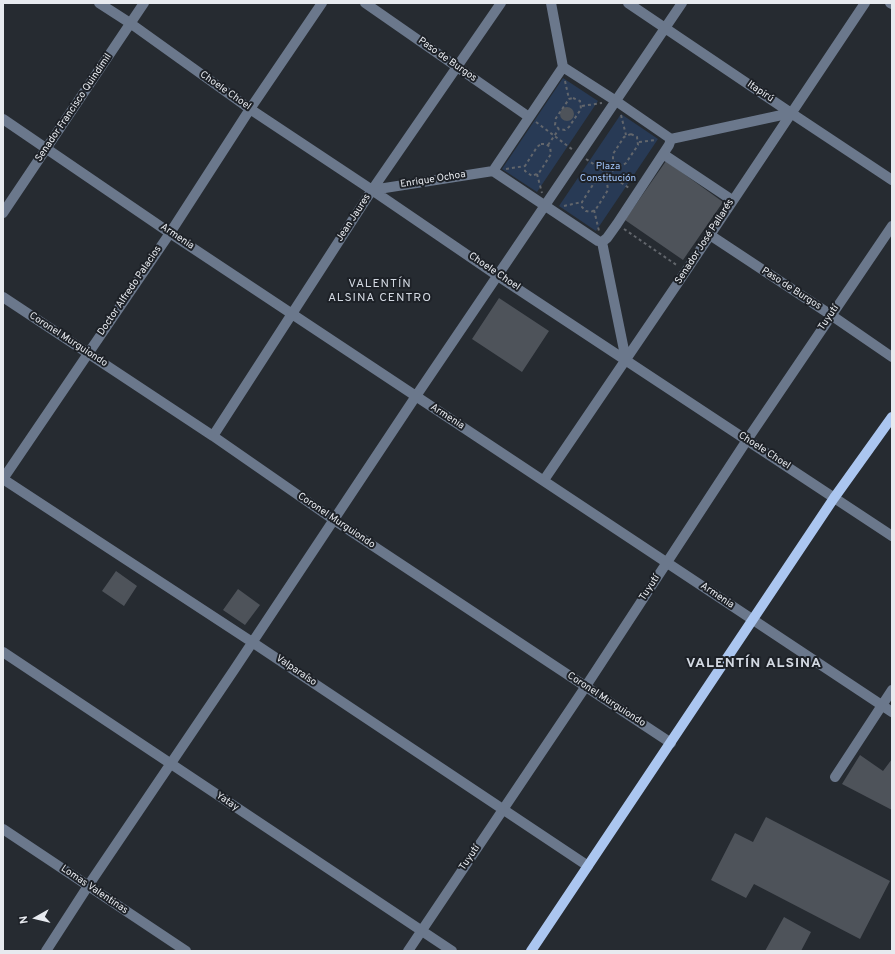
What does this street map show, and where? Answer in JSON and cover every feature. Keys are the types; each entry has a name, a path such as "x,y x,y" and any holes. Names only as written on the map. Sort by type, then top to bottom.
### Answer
{"main road":[{"path":"531,951 834,498 892,417"}],"street":[{"name":"Choele Choel","path":"99,3 250,109 498,276 892,536"},
{"name":"Senador Francisco Quindimil","path":"3,213 144,3"},
{"name":"Doctor Alfredo Palacios","path":"3,479 170,233 250,109 322,3"},
{"name":"Paso de Burgos","path":"365,3 529,117"},
{"name":"Jean Jaures","path":"213,436 372,190 502,3"},
{"path":"551,3 563,67 493,170 598,241 602,242"},
{"name":"Itapirú","path":"628,3 666,27 790,113 892,180"},
{"path":"46,951 416,396 498,276 548,207 580,155 682,3"},
{"name":"Senador José Pallarés","path":"544,480 865,3"},
{"path":"563,67 671,139 790,113"},
{"name":"Armenia","path":"3,119 170,233 892,712"},
{"path":"602,242 607,238 617,224 669,146 671,139"},
{"path":"663,154 732,200"},
{"name":"Enrique Ochoa","path":"372,190 493,170"},
{"name":"Tuyutí","path":"408,951 586,686 747,440 892,226"},
{"name":"Paso de Burgos","path":"710,235 892,357"},
{"path":"602,242 626,360"},
{"name":"Coronel Murguiondo","path":"3,297 213,436 334,520 671,743"},
{"name":"Valparaíso","path":"3,479 252,642 588,866"},
{"name":"Yatay","path":"3,652 452,951"},
{"path":"835,776 892,690"},
{"name":"Lomas Valentinas","path":"3,829 186,951"}],"path":[{"path":"563,67 569,100"},
{"path":"573,98 578,99 582,106 569,127 565,130 559,129 555,125 555,120 569,100 573,98"},
{"path":"582,106 616,101 626,136"},
{"path":"529,117 554,137 637,193"},
{"path":"548,145 559,129"},
{"path":"631,134 636,135 638,145 626,163 622,166 616,165 612,156 626,136 631,134"},
{"path":"538,145 548,145 551,149 551,154 537,174 529,175 525,171 525,166 538,145"},
{"path":"605,181 616,165"},
{"path":"493,170 525,166"},
{"path":"596,181 605,181 608,185 608,190 594,210 586,211 582,207 582,202 596,181"},
{"path":"548,207 582,202"},
{"path":"594,210 602,242"},
{"path":"617,224 686,271"}],"green space":[{"name":"Plaza Constitución","path":"563,78 598,101 537,192 502,169"},
{"name":"Plaza Constitución","path":"621,114 658,139 596,231 559,206"}],"building":[{"path":"567,107 572,109 574,114 572,119 567,121 562,119 560,114 562,109"},
{"path":"666,161 723,202 683,260 625,220"},
{"path":"499,298 549,331 522,372 472,339"},
{"path":"116,571 137,586 124,606 102,591"},
{"path":"238,589 260,605 245,625 223,610"},
{"path":"860,755 883,771 892,759 892,810 842,784"},
{"path":"766,817 890,881 860,939 754,884 746,898 711,880 735,833 753,842"},
{"path":"784,917 811,932 801,951 765,951"}],"district":[{"name":"VALENTÍN ALSINA CENTRO","path":"380,292"},
{"name":"VALENTÍN ALSINA","path":"754,664"}]}
